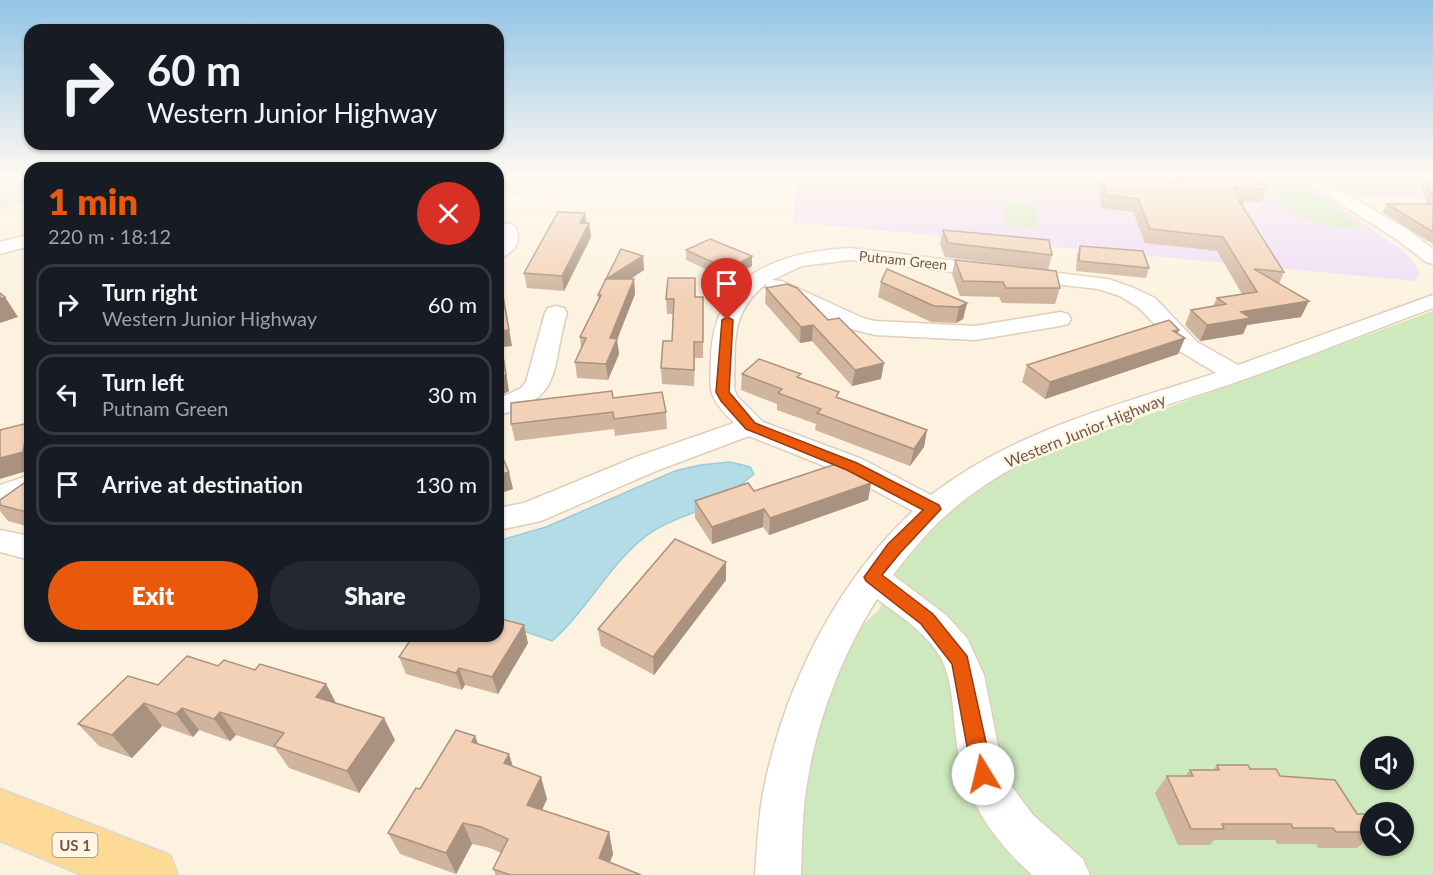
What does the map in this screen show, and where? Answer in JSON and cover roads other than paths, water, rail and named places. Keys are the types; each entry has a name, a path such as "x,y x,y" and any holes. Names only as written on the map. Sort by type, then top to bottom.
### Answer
{"main road":[{"name":"US 1","path":"0,815 150,875"}],"street":[{"name":"Western Junior Highway","path":"777,875 785,787 804,712 837,637 872,577 894,548 933,509 977,477 1042,444 1236,374 1431,283 1416,255 1394,235 1361,216"},
{"path":"504,228 508,229 509,242 504,249"},
{"path":"1394,235 1433,234"},
{"path":"0,248 24,242"},
{"name":"Putnam Green","path":"933,509 852,466 750,426 723,395 726,327 730,313 745,292 759,280 786,263 819,256 850,254 1101,283 1127,291 1147,303 1189,347 1236,374"},
{"path":"759,280 784,288 869,328 975,333 1060,319"},
{"path":"504,405 521,400 532,393 539,384 548,338 556,313"},
{"path":"504,518 530,513 646,464 750,426"},
{"path":"0,496 24,487"},
{"path":"0,541 24,547"},
{"path":"872,577 927,619 961,661 986,781 1011,823 1067,875"}],"water":[{"path":"730,462 750,467 754,474 718,502 667,523 640,541 552,641 504,624 504,539 546,527 675,471 700,465"}]}
